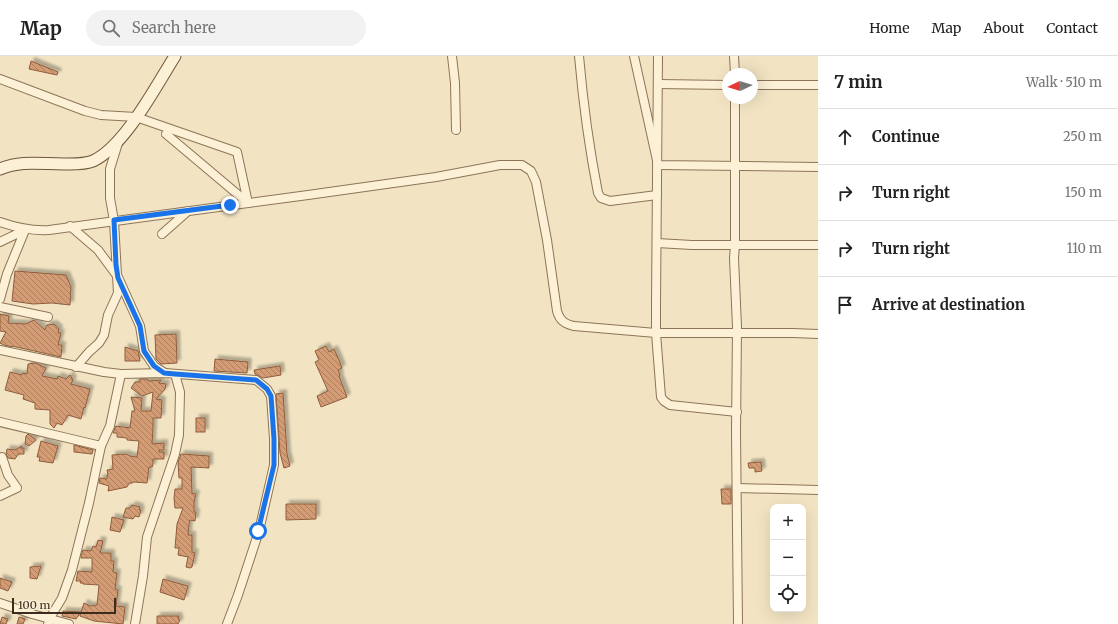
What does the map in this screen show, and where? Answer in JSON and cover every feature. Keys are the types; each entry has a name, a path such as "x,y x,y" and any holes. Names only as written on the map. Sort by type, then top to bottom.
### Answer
{"street":[{"path":"0,169 22,163 81,164 93,161 104,154 118,142 175,56"},
{"path":"452,56 456,130"},
{"path":"579,56 581,88 598,193 601,198 610,201 657,195"},
{"path":"634,56 658,165"},
{"path":"658,56 656,333 661,397 664,402 670,405 736,412"},
{"path":"734,56 735,68"},
{"path":"0,79 85,111 101,115 136,117 237,152 248,203"},
{"path":"658,84 722,85"},
{"path":"758,85 818,85"},
{"path":"735,104 734,258 738,333 736,412 738,624"},
{"path":"166,134 248,203"},
{"path":"76,367 99,343 104,335 108,314 118,293 114,220 110,198 110,169 118,142"},
{"path":"0,222 26,230 37,231 436,177 500,165 522,165 531,172 536,182 547,240 556,306 560,319 564,323 574,326 656,333 793,332 818,334"},
{"path":"658,165 818,167"},
{"path":"162,234 188,211"},
{"path":"70,226 98,250 118,278 140,326 144,351 154,366 164,373"},
{"path":"0,242 26,230"},
{"path":"0,299 7,274 26,230"},
{"path":"656,243 692,245 818,245"},
{"path":"0,307 48,317"},
{"path":"0,350 76,367 121,374 164,373 256,380 267,389 271,396 274,439 274,458 269,489 258,531 238,595 227,624"},
{"path":"49,621 62,598 72,570 89,503 101,446 110,426 121,374"},
{"path":"135,624 142,583 146,537 175,454 179,435 180,392 175,374"},
{"path":"0,422 101,446"},
{"path":"0,496 17,488 8,475 2,457"},
{"path":"737,488 818,490"},
{"path":"0,603 49,621 69,624"}],"building":[{"path":"31,61 58,72 57,75 29,69"},
{"path":"15,271 66,275 71,287 70,305 52,303 33,304 12,301"},
{"path":"0,314 9,316 8,323 26,324 34,320 45,330 47,325 54,324 59,329 58,333 61,333 58,345 62,345 61,357 12,347 0,343 6,332 0,331"},
{"path":"176,334 177,363 161,364 156,359 155,335"},
{"path":"326,346 329,352 334,349 339,360 342,368 338,370 339,376 347,397 321,407 317,396 328,391 315,362 319,360 315,351"},
{"path":"125,347 138,351 140,361 125,361"},
{"path":"215,359 248,362 247,373 214,371"},
{"path":"35,363 46,368 42,376 57,379 58,376 66,379 70,375 73,380 71,384 90,389 81,419 68,415 62,425 57,423 54,428 50,424 50,410 35,409 35,403 23,399 24,395 5,390 10,372 22,375 23,373 27,374 28,364"},
{"path":"280,366 281,375 263,378 255,374 254,370"},
{"path":"140,379 147,379 148,381 161,380 159,383 166,384 165,389 156,399 162,400 161,418 153,418 152,444 164,443 164,450 159,450 159,452 164,452 164,459 153,459 152,467 149,467 147,483 129,483 127,487 108,491 109,486 99,483 100,478 107,479 107,470 113,469 112,455 126,454 137,457 139,441 117,437 117,433 113,433 116,426 130,428 132,411 135,411 131,397 142,398 141,411 151,411 153,392 142,396 131,388 135,382 140,382"},
{"path":"283,393 287,454 290,466 284,468 280,453 276,394"},
{"path":"196,418 205,418 205,432 196,432"},
{"path":"28,434 36,440 29,446 25,444 26,436"},
{"path":"41,441 58,446 53,463 39,461 40,457 37,457"},
{"path":"74,445 93,450 92,454 74,452"},
{"path":"22,446 21,448 24,448 24,454 18,454 15,459 8,458 6,454 7,449 15,450"},
{"path":"181,454 209,456 209,468 191,467 192,493 196,494 194,512 196,512 195,521 190,520 189,524 188,535 192,535 192,552 195,553 192,567 190,568 186,567 188,557 178,555 179,548 175,548 177,524 183,508 175,508 174,498 175,489 182,489 182,478 179,478 178,462"},
{"path":"761,462 762,471 755,472 755,468 749,468 748,463"},
{"path":"721,489 731,489 731,504 722,504"},
{"path":"286,504 316,504 316,519 286,520"},
{"path":"132,505 140,507 139,510 141,510 139,517 135,516 133,519 123,517 126,508 130,508"},
{"path":"112,517 124,520 120,532 110,530"},
{"path":"98,540 103,541 100,553 111,553 111,561 114,561 113,572 117,573 115,589 118,590 116,606 125,607 123,624 94,621 80,616 84,603 90,606 97,605 99,585 83,584 80,583 81,581 76,581 78,571 92,572 92,558 81,558 81,556 83,550 91,551 93,546 96,547"},
{"path":"41,566 37,579 30,578 30,567"},
{"path":"0,578 12,582 8,591 0,588"},
{"path":"163,579 188,586 184,600 160,592"},
{"path":"63,611 81,612 76,619 62,616"},
{"path":"157,616 179,616 178,619 180,620 178,624 157,624"},
{"path":"2,617 8,619 6,624 0,624"},
{"path":"19,617 25,619 23,624 17,624"}],"route":[{"path":"230,205 114,220 116,265 118,278 140,326 142,346 154,366 164,373 256,380 267,389 271,396 274,465 258,531"}]}
